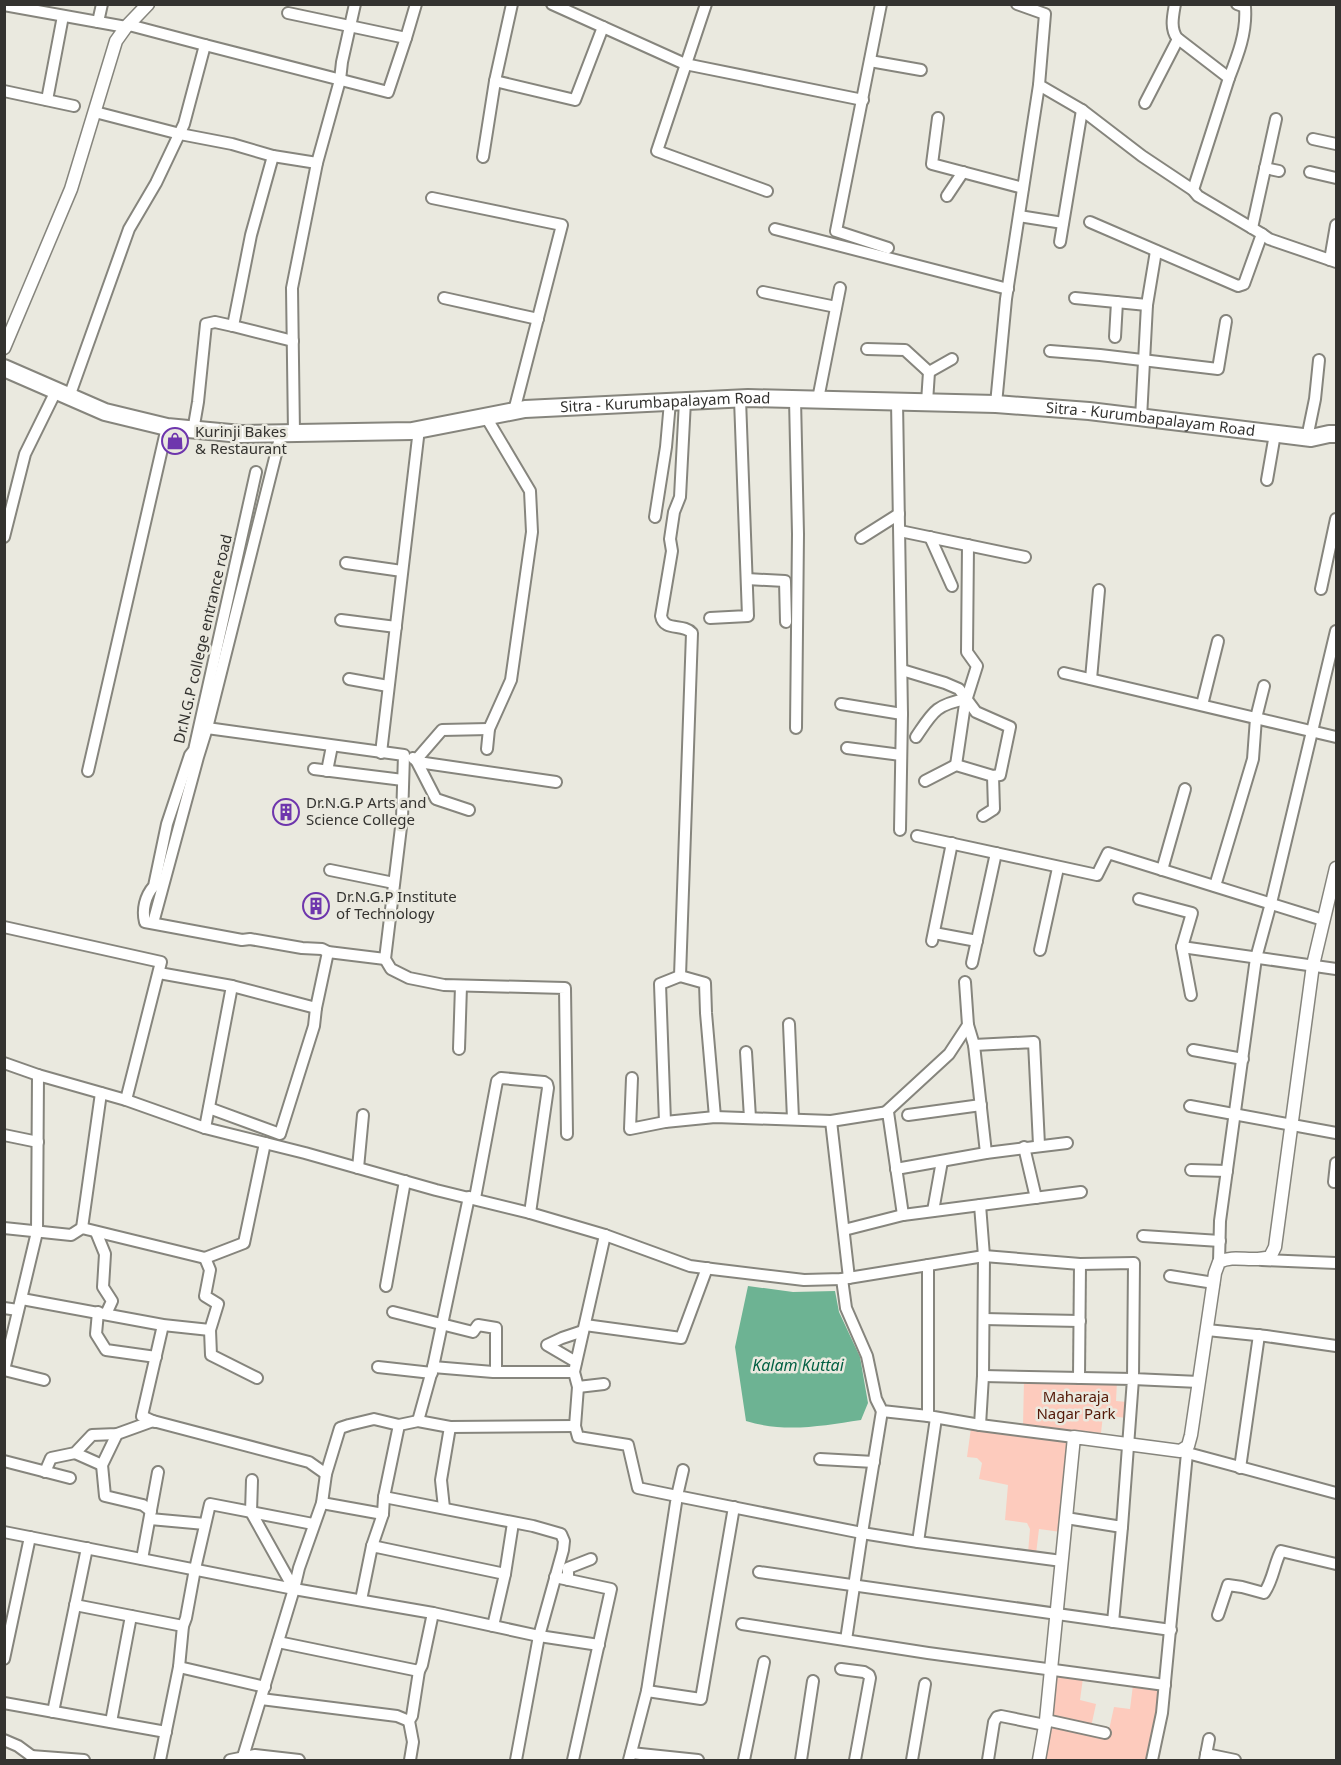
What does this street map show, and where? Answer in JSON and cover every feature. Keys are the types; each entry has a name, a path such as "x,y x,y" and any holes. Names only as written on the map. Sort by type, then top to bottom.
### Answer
{"main road":[{"name":"Sitra - Kurumbapalayam Road","path":"4,368 105,412 167,427 241,435 419,429 525,409 740,399 996,404 1089,411 1309,438 1336,434"}],"street":[{"path":"98,22 102,4"},
{"path":"4,348 71,189 110,55 116,41 127,26 148,4"},
{"path":"355,4 340,80 317,163 292,288 293,341 287,434 153,923 242,940 250,939 385,959"},
{"path":"4,5 27,7 63,16 127,26 388,92 416,4"},
{"path":"483,157 495,81 512,4"},
{"path":"552,4 685,64 863,100"},
{"path":"706,4 657,151 767,191"},
{"path":"881,4 836,231 888,248"},
{"path":"996,404 1008,289 1039,85 1047,9 1017,4"},
{"path":"1175,4 1173,32 1178,39 1229,78"},
{"path":"1192,190 1239,52 1246,22 1245,7 1237,4"},
{"path":"288,13 406,38"},
{"path":"47,100 63,16"},
{"path":"495,81 575,100 603,27"},
{"path":"1145,103 1178,39"},
{"path":"4,537 23,461 62,394 129,229 156,183 180,134 205,45"},
{"path":"870,61 921,70"},
{"path":"1039,85 1082,110 1198,196 1257,231 1333,261 1336,225"},
{"path":"4,91 74,106"},
{"path":"1059,242 1082,110"},
{"path":"95,112 180,134 232,144 273,156 317,163"},
{"path":"938,118 932,164 1023,188"},
{"path":"1090,222 1238,286 1244,285 1257,231 1265,168 1276,119"},
{"path":"1313,139 1336,144"},
{"path":"233,326 251,235 273,156"},
{"path":"1265,168 1279,171"},
{"path":"947,196 963,172"},
{"path":"1310,172 1336,178"},
{"path":"432,198 562,225 514,411"},
{"path":"1019,216 1063,224"},
{"path":"775,228 1008,289"},
{"path":"1141,417 1147,305 1156,251"},
{"path":"818,399 840,288"},
{"path":"763,292 836,306"},
{"path":"444,298 538,319"},
{"path":"1075,298 1147,305"},
{"path":"1116,337 1117,302"},
{"path":"1050,351 1218,369 1226,321"},
{"path":"193,431 206,324 215,322 293,341"},
{"path":"867,349 905,350 929,372"},
{"path":"929,372 952,359"},
{"path":"1309,438 1319,360"},
{"path":"927,402 929,372"},
{"path":"710,618 748,616 740,399"},
{"path":"795,399 798,534 796,729"},
{"path":"897,401 902,670 900,830"},
{"path":"655,517 666,447 677,402"},
{"path":"677,402 680,497 674,512 670,538 672,551 661,616 667,626 686,627 692,633 681,976"},
{"path":"486,417 530,491 532,532 511,680 489,729 487,749"},
{"path":"88,771 167,427"},
{"path":"381,753 419,429"},
{"path":"1267,480 1275,434"},
{"name":"Dr.N.G.P college entrance road","path":"153,923 145,922 143,914 148,893 154,886 167,824 190,755 194,750 256,472"},
{"path":"861,538 899,514"},
{"path":"1321,589 1336,519"},
{"path":"900,531 1025,556"},
{"path":"930,537 952,586"},
{"path":"956,765 966,699 977,666 967,652 968,545"},
{"path":"346,563 402,571"},
{"path":"747,579 785,581 786,622"},
{"path":"1091,679 1100,590"},
{"path":"341,620 396,627"},
{"path":"1152,1761 1162,1713 1171,1630 1183,1452 1188,1446 1191,1435 1219,1262 1220,1221 1256,957 1336,631"},
{"path":"1202,705 1218,641"},
{"path":"902,670 959,689 976,712 1010,727 1000,775 993,776 956,765 925,781"},
{"path":"1064,673 1336,737"},
{"path":"349,679 388,687"},
{"path":"1215,886 1253,759 1256,718 1264,686"},
{"path":"916,737 935,710 949,703 966,699"},
{"path":"842,704 902,714"},
{"path":"207,728 410,756 416,760 556,782"},
{"path":"416,760 442,730 489,729"},
{"path":"327,771 332,746"},
{"path":"847,748 901,755"},
{"path":"404,756 402,819 385,959 391,969 409,978 444,985 565,988 567,1134"},
{"path":"416,760 436,799 469,810"},
{"path":"314,769 403,780"},
{"path":"983,816 994,809 993,776"},
{"path":"1162,870 1185,789"},
{"path":"917,836 1097,875 1108,853 1323,920"},
{"path":"952,843 933,937 977,941"},
{"path":"972,963 996,853"},
{"path":"1040,950 1058,868"},
{"path":"1260,1260 1270,1257 1275,1246 1313,965 1336,868"},
{"path":"330,870 394,883"},
{"path":"1139,899 1192,913 1182,947 1191,995"},
{"path":"4,927 161,962 126,1100"},
{"path":"1182,947 1336,969"},
{"path":"209,1108 280,1134 314,1026 328,952"},
{"path":"159,974 232,986 316,1008"},
{"path":"666,1122 660,984 681,976 705,982 716,1117"},
{"path":"964,982 968,1025 974,1044 986,1153"},
{"path":"205,1128 232,986"},
{"path":"459,1049 461,986"},
{"path":"789,1024 793,1119"},
{"path":"632,1078 630,1130 666,1122 716,1117 831,1120 886,1112 949,1054 968,1025"},
{"path":"974,1044 1034,1042 1039,1145"},
{"path":"1193,1050 1243,1059"},
{"path":"746,1052 750,1118"},
{"path":"4,1063 126,1100 205,1128 530,1213 604,1235 690,1266 804,1280 846,1279 984,1256 1080,1264 1134,1263 1133,1379 1113,1622"},
{"path":"38,1075 37,1232 4,1370 44,1380"},
{"path":"418,1421 433,1370 497,1081 501,1078 544,1082 548,1088 530,1213"},
{"path":"82,1228 101,1093"},
{"path":"908,1115 981,1105"},
{"path":"1190,1106 1336,1133"},
{"path":"886,1112 888,1112 903,1215"},
{"path":"358,1168 363,1115"},
{"path":"831,1120 844,1230 846,1308 867,1356 876,1399 882,1411 846,1640"},
{"path":"4,1135 38,1142"},
{"path":"4,1228 71,1235 82,1228 205,1258 244,1243 266,1143"},
{"path":"896,1169 1024,1147 1067,1143"},
{"path":"1024,1147 1036,1198"},
{"path":"933,1211 942,1161"},
{"path":"1334,1182 1336,1163"},
{"path":"1191,1170 1227,1171"},
{"path":"386,1286 405,1181"},
{"path":"844,1230 903,1215 1081,1192"},
{"path":"980,1205 984,1256 983,1376 980,1425"},
{"path":"96,1232 105,1254 103,1287 112,1301 102,1313 96,1334 106,1350 156,1357"},
{"path":"604,1235 575,1367 578,1387 575,1426 578,1437 628,1445 638,1488 862,1533 1062,1561"},
{"path":"1143,1236 1220,1241"},
{"path":"205,1258 210,1270 205,1296 218,1304 210,1330 211,1355 257,1378"},
{"path":"1219,1262 1227,1258 1336,1263"},
{"path":"1079,1378 1080,1264"},
{"path":"918,1542 932,1417 928,1265"},
{"path":"575,1367 547,1345 584,1328 681,1338 707,1269"},
{"path":"1170,1276 1214,1283"},
{"path":"22,1299 210,1330"},
{"path":"4,1308 18,1310"},
{"path":"393,1312 473,1332 478,1325 496,1328 496,1372"},
{"path":"984,1319 1080,1321"},
{"path":"163,1324 142,1416 156,1422 309,1462 326,1474"},
{"path":"1207,1330 1336,1346"},
{"path":"1240,1468 1259,1335"},
{"path":"378,1367 496,1372 575,1367"},
{"path":"983,1376 1199,1382"},
{"path":"578,1387 604,1384"},
{"path":"882,1411 1183,1452 1336,1493"},
{"path":"243,1759 299,1568 322,1503 326,1474 340,1428 374,1419 399,1425 418,1421 450,1427 575,1426"},
{"path":"45,1472 51,1458 75,1453 92,1435 117,1434 153,1421 156,1422"},
{"path":"361,1600 374,1541 383,1514 384,1497 399,1425"},
{"path":"444,1508 441,1480 450,1427"},
{"path":"117,1434 102,1465 105,1496 142,1505 150,1515 205,1524"},
{"path":"1039,1761 1051,1668 1074,1437"},
{"path":"75,1453 102,1465"},
{"path":"820,1459 874,1462"},
{"path":"4,1461 70,1478"},
{"path":"683,1470 647,1691 630,1757 698,1760"},
{"path":"142,1559 158,1472"},
{"path":"252,1480 251,1512 294,1589"},
{"path":"384,1497 533,1526 561,1534 564,1541 563,1550 539,1636 516,1761"},
{"path":"322,1503 383,1514"},
{"path":"160,1761 179,1667 183,1626 210,1504 313,1524"},
{"path":"647,1691 701,1699 734,1507"},
{"path":"1066,1518 1122,1527"},
{"path":"493,1626 513,1523"},
{"path":"4,1532 294,1589 433,1613 539,1636 599,1645"},
{"path":"4,1659 30,1537"},
{"path":"374,1541 396,1551 504,1574"},
{"path":"53,1712 87,1548"},
{"path":"1218,1615 1228,1585 1264,1593 1281,1551 1336,1564"},
{"path":"568,1580 568,1568 591,1559"},
{"path":"759,1572 1171,1630"},
{"path":"555,1577 611,1589 573,1761"},
{"path":"75,1605 183,1626"},
{"path":"410,1761 413,1742 409,1721 412,1716 419,1671 433,1613"},
{"path":"111,1722 131,1616"},
{"path":"742,1624 1165,1685"},
{"path":"278,1642 419,1671"},
{"path":"744,1761 764,1662"},
{"path":"179,1667 265,1687"},
{"path":"841,1669 864,1672 870,1678 855,1761"},
{"path":"801,1761 813,1681"},
{"path":"912,1761 925,1684"},
{"path":"261,1699 397,1716 409,1721"},
{"path":"4,1703 166,1732"},
{"path":"988,1761 994,1722 1001,1716 1105,1733"},
{"path":"1209,1739 1205,1757 1235,1761"},
{"path":"4,1740 29,1757 84,1761"},
{"path":"230,1761 255,1755 299,1761"}],"green space":[{"name":"Maharaja Nagar Park","path":"1024,1380 1117,1381 1116,1401 1127,1402 1126,1418 1103,1415 1101,1433 1023,1426"},
{"path":"971,1428 1071,1440 1061,1532 1039,1529 1036,1554 1028,1553 1030,1529 1027,1523 1005,1520 1008,1485 979,1479 982,1463 977,1458 967,1457"},
{"path":"1053,1674 1083,1678 1080,1700 1096,1704 1091,1727 1109,1730 1114,1707 1130,1709 1133,1685 1160,1688 1149,1760 1042,1760"}],"water":[{"name":"Kalam Kuttai","path":"748,1286 793,1292 835,1291 839,1312 860,1357 868,1403 861,1420 789,1428 746,1421 735,1347"}],"place":[{"name":"Kurinji Bakes & Restaurant","path":"175,441"},
{"name":"Dr.N.G.P Arts and Science College","path":"286,812"},
{"name":"Dr.N.G.P Institute of Technology","path":"316,906"}]}
